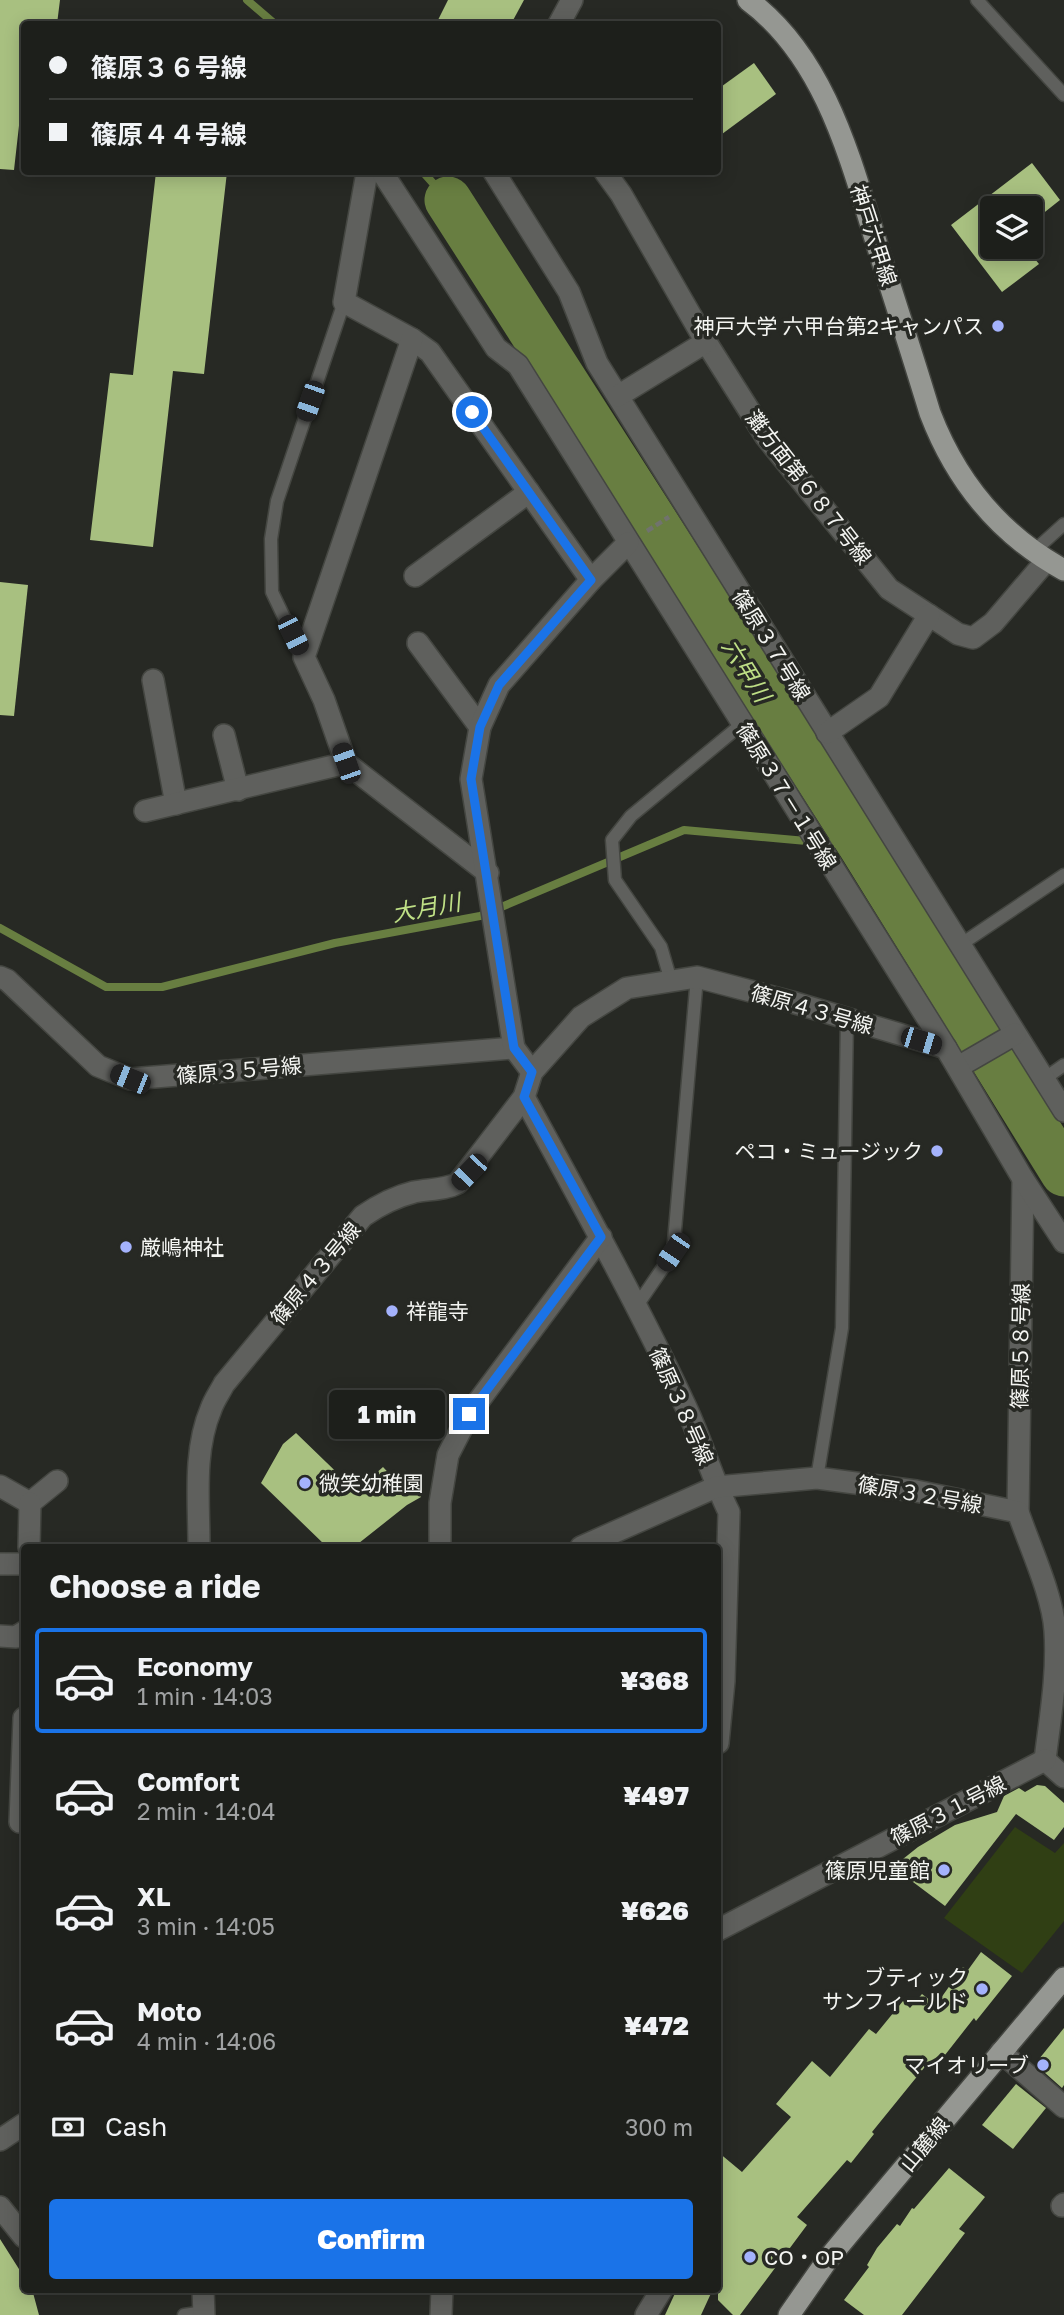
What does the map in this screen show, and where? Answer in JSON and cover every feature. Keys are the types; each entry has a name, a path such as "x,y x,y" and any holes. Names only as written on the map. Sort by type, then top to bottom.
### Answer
{"main road":[{"name":"神戸六甲線","path":"748,0 769,15 789,37 813,76 846,146 942,444 955,468 982,505 1002,527 1048,561"},
{"name":"山麓線","path":"789,2315 852,2230 1064,1978"}],"street":[{"path":"561,21 572,0"},
{"path":"367,175 344,302 412,339 430,352 591,580"},
{"name":"篠原３７－１号線","path":"384,175 496,348 518,365 946,1048"},
{"name":"篠原３７号線","path":"496,175 569,292 597,363 1064,1111"},
{"name":"灘方面第６８７号線","path":"607,175 766,437 889,589 958,634 973,638 993,623 1048,561"},
{"path":"412,339 304,657 324,700 346,763 488,873"},
{"path":"618,396 706,342"},
{"path":"415,576 529,492"},
{"path":"532,1072 514,1048 471,779 480,727 499,685 591,580 628,543"},
{"path":"827,733 879,697 929,615"},
{"path":"418,643 480,727"},
{"path":"153,680 176,804"},
{"path":"224,735 237,790"},
{"path":"145,811 346,763"},
{"name":"篠原４３号線","path":"200,1544 202,1439 211,1409 224,1384 363,1216 382,1203 458,1183 524,1097 532,1072 582,1017 627,988 697,977 946,1048"},
{"name":"篠原３５号線","path":"0,978 7,980 98,1066 130,1079 514,1048"},
{"path":"958,1067 1015,1034"},
{"path":"946,1048 1023,1179 1064,1242"},
{"path":"1044,1079 1064,1087"},
{"name":"篠原３８号線","path":"524,1097 601,1237 686,1406 716,1487 729,1511 721,1712"},
{"name":"篠原５８号線","path":"1018,1513 1023,1179"},
{"path":"440,1544 439,1503 449,1455 469,1414 601,1237"},
{"name":"篠原３２号線","path":"588,1544 716,1487 817,1478 916,1491 1018,1513"},
{"path":"29,1544 30,1503 57,1481"},
{"path":"0,1486 30,1503"},
{"path":"1018,1513 1047,1596 1055,1629 1053,1695 1045,1760 1064,1777"},
{"path":"0,1564 21,1564"},
{"path":"0,1636 16,1637 21,1634"},
{"name":"篠原３１号線","path":"721,1928 1045,1760"},
{"path":"20,1822 21,1796"},
{"path":"1001,2052 1064,2107"},
{"path":"0,2140 21,2125"},
{"path":"0,2207 21,2233"},
{"path":"197,2314 202,2293"},
{"path":"441,2315 442,2293"},
{"path":"646,2315 660,2293"}],"lane":[{"path":"977,0 1064,95"},
{"path":"304,657 272,592 271,539 276,501 344,302"},
{"path":"1048,561 1064,524"},
{"path":"671,981 661,947 615,877 612,840 631,816 742,724"},
{"path":"960,945 1064,874"},
{"path":"636,1307 673,1252 697,977"},
{"path":"817,1478 842,1328 847,1018"},
{"path":"1044,1079 1064,1065"}],"path":[{"path":"628,543 686,506"}],"green space":[{"path":"1015,1827 1055,1853 1064,1843 1064,1921 1022,1973 944,1918"}],"building":[{"path":"0,0 60,0 57,21 21,21 21,108 14,170 0,169"},
{"path":"448,0 524,0 513,21 438,21"},
{"path":"754,63 776,94 721,135 721,87"},
{"path":"1032,163 1060,200 1043,213 1043,196 989,196"},
{"path":"156,175 227,175 204,374 173,371 153,547 90,540 110,373 133,375"},
{"path":"980,203 980,259 1035,259 1039,264 1002,292 951,225"},
{"path":"0,582 28,585 14,716 0,715"},
{"name":"微笑幼稚園","path":"296,1433 356,1491 383,1467 398,1483 409,1474 422,1481 421,1497 358,1544 324,1544 261,1483 283,1444"},
{"path":"1037,1785 1045,1786 1064,1803 1064,1827 1054,1840 1016,1814 945,1906 893,1867 918,1847 955,1825 997,1812 1004,1796 1019,1788 1025,1792"},
{"path":"981,1952 1012,1976 976,2021 974,2018 934,2069 928,2063 872,2132 874,2134 851,2163 847,2160 797,2217 807,2225 740,2315 733,2315 718,2300 718,2293 721,2293 721,2154 742,2172 791,2117 776,2104 812,2061 830,2077 869,2029 876,2034 903,2001 910,2008 922,1994 936,2005 963,1967 968,1970"},
{"path":"1064,2028 1064,2085 1062,2088 1035,2064"},
{"path":"1016,2084 1046,2108 1013,2149 982,2125"},
{"path":"949,2168 985,2197 959,2229 965,2233 902,2315 864,2315 844,2300 869,2267 867,2265 877,2248 897,2224 900,2226 912,2208 914,2209"},
{"path":"0,2239 21,2272 21,2293 33,2293 39,2315 0,2315"},
{"path":"675,2293 711,2293 701,2315 665,2315"}],"waterway":[{"name":"六甲川","path":"247,0 272,21"},
{"name":"六甲川","path":"426,175 448,200"},
{"name":"六甲川","path":"448,200 862,846 1064,1173"},
{"name":"大月川","path":"0,928 106,987 162,987 335,943 480,916 684,830 862,846"}],"place":[{"name":"神戸大学 六甲台第2キャンパス","path":"998,326"},
{"name":"ペコ・ミュージック","path":"937,1151"},
{"name":"厳嶋神社","path":"126,1247"},
{"name":"祥龍寺","path":"392,1311"},
{"name":"微笑幼稚園","path":"305,1483"},
{"name":"篠原児童館","path":"944,1870"},
{"name":"ブティック サンフィールド","path":"982,1989"},
{"name":"マイオリーブ","path":"1043,2065"},
{"name":"CO・OP","path":"750,2257"}],"route":[{"path":"469,1414 601,1237 524,1097 532,1072 514,1048 471,779 480,727 499,685 591,580 472,412"}]}
